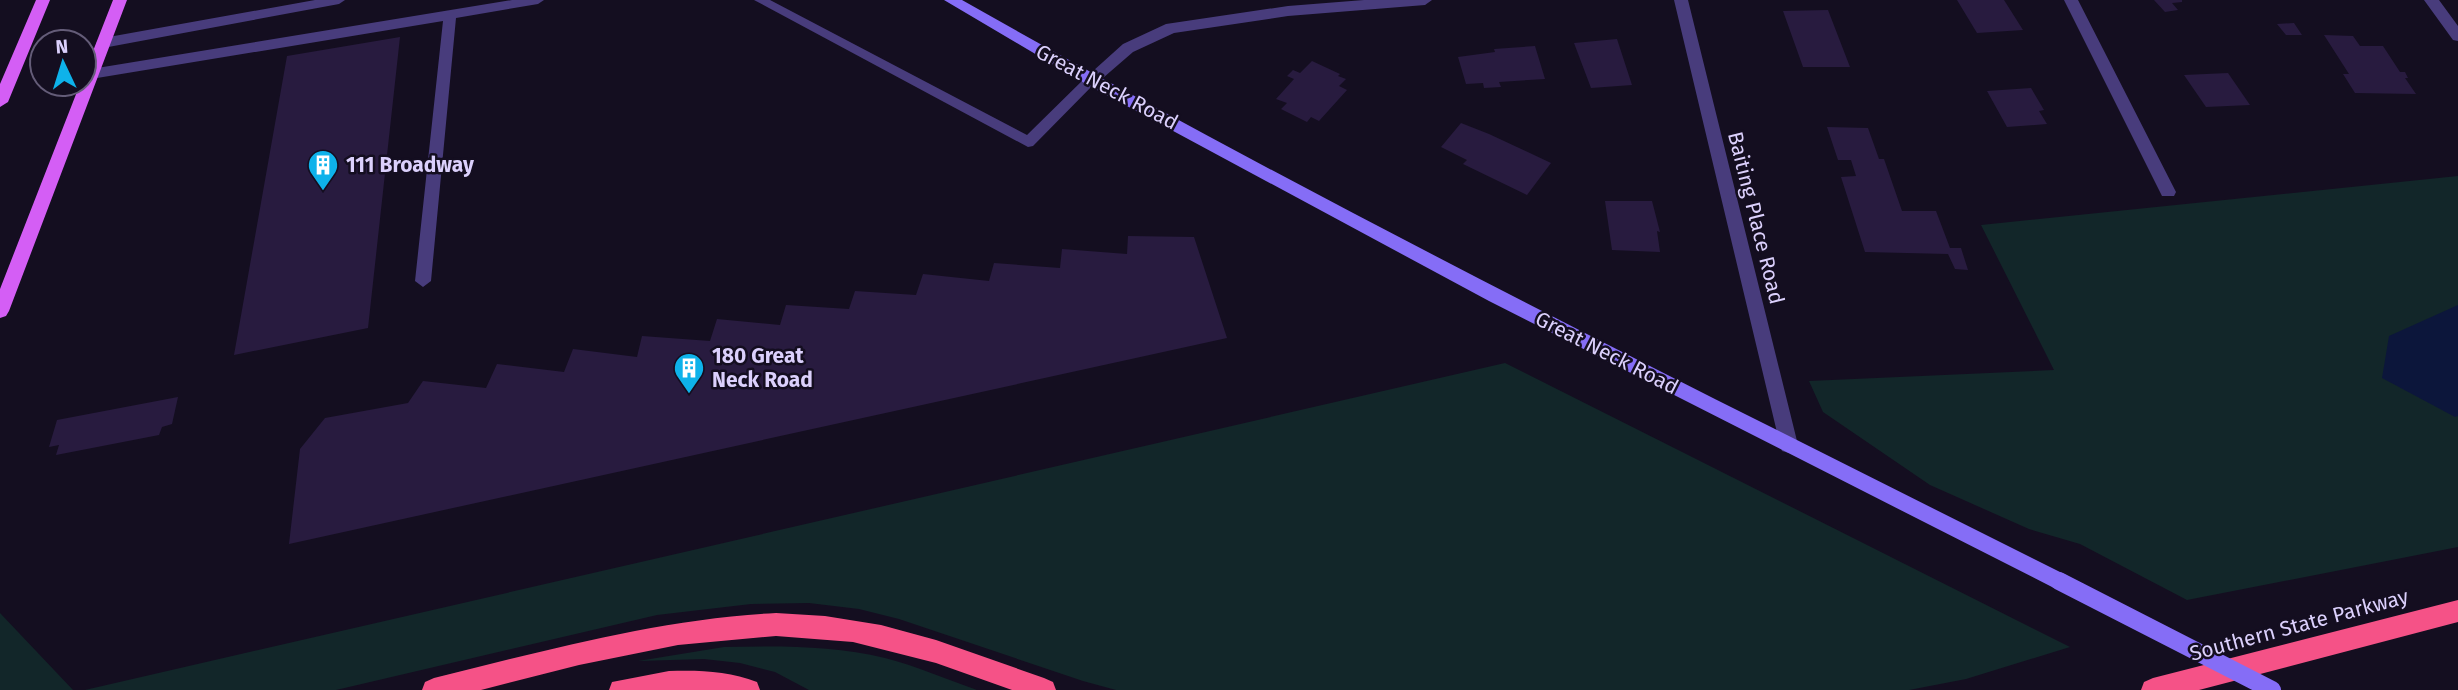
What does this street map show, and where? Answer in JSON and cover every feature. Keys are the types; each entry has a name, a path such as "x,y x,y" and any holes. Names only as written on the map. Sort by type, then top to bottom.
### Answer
{"highway":[{"name":"Southern State Parkway","path":"2153,690 2458,611"},
{"path":"434,690 685,631 759,624 826,626 891,638 1044,690"},
{"path":"621,690 665,682 717,682 748,690"}],"main road":[{"path":"0,102 43,0"},
{"path":"98,56 120,0"},
{"name":"Great Neck Road","path":"951,0 1091,80 1495,296 2272,690"},
{"path":"0,311 82,98"}],"street":[{"path":"1091,80 1128,48 1171,28 1289,11 1425,0"},
{"name":"Baiting Place Road","path":"1681,0 1789,445"},
{"path":"2071,0 2168,192"},
{"path":"2431,0 2458,36"}],"lane":[{"path":"103,43 339,0"},
{"path":"98,73 538,0"},
{"path":"760,0 1028,142 1091,80"},
{"path":"423,281 450,15"}],"green space":[{"path":"2458,176 2458,547 2187,600 2080,544 2029,529 1930,485 1823,412 1809,381 2054,370 1981,225"},
{"path":"1505,363 2070,647 1966,679 1909,690 1116,690 899,619 859,609 809,603 751,604 657,615 336,690 85,690"},
{"path":"0,613 73,690 0,690"},
{"path":"724,647 805,647 865,654 908,665 977,690 809,690 775,672 740,663 704,659 638,661"}],"water":[{"path":"2458,305 2458,416 2455,417 2382,378 2389,336"}],"building":[{"path":"1957,0 2004,0 2023,30 1977,33"},
{"path":"2154,0 2182,2 2172,3 2178,10 2165,12"},
{"path":"1828,10 1850,67 1803,67 1783,11"},
{"path":"2294,23 2302,35 2286,35 2277,24"},
{"path":"2324,35 2353,36 2360,46 2383,46 2400,72 2405,72 2408,78 2405,78 2416,94 2355,93 2343,74 2349,74"},
{"name":"111 Broadway","path":"400,37 368,328 234,355 287,56"},
{"path":"1617,39 1632,85 1591,88 1574,43"},
{"path":"1535,46 1545,79 1499,82 1501,87 1484,88 1483,83 1466,84 1458,57 1495,52 1494,49"},
{"path":"1312,61 1340,74 1338,76 1346,79 1339,86 1347,90 1319,121 1311,117 1307,122 1281,109 1287,103 1276,99 1294,79 1287,76 1293,70 1300,73"},
{"path":"2228,73 2250,105 2206,107 2184,75"},
{"path":"2031,88 2044,110 2039,111 2047,124 2007,127 1987,91"},
{"path":"1461,123 1551,163 1527,195 1463,164 1467,160 1441,147"},
{"path":"1827,127 1868,128 1879,159 1884,159 1902,211 1936,211 1950,248 1961,248 1968,270 1955,269 1948,254 1865,252 1841,177 1856,176 1851,160 1838,160"},
{"path":"1605,201 1652,201 1660,232 1657,231 1660,252 1612,250"},
{"name":"180 Great Neck Road","path":"1128,236 1194,237 1227,338 289,544 300,449 325,418 408,403 423,381 486,388 497,364 564,372 573,349 637,357 642,336 710,341 717,319 780,325 786,305 849,309 855,291 916,295 923,274 989,281 994,263 1060,268 1062,249 1127,254"},
{"path":"178,397 172,424 162,427 159,435 56,455 59,445 49,447 57,420"}],"place":[{"name":"111 Broadway","path":"323,192"},
{"name":"180 Great Neck Road","path":"689,395"}]}
